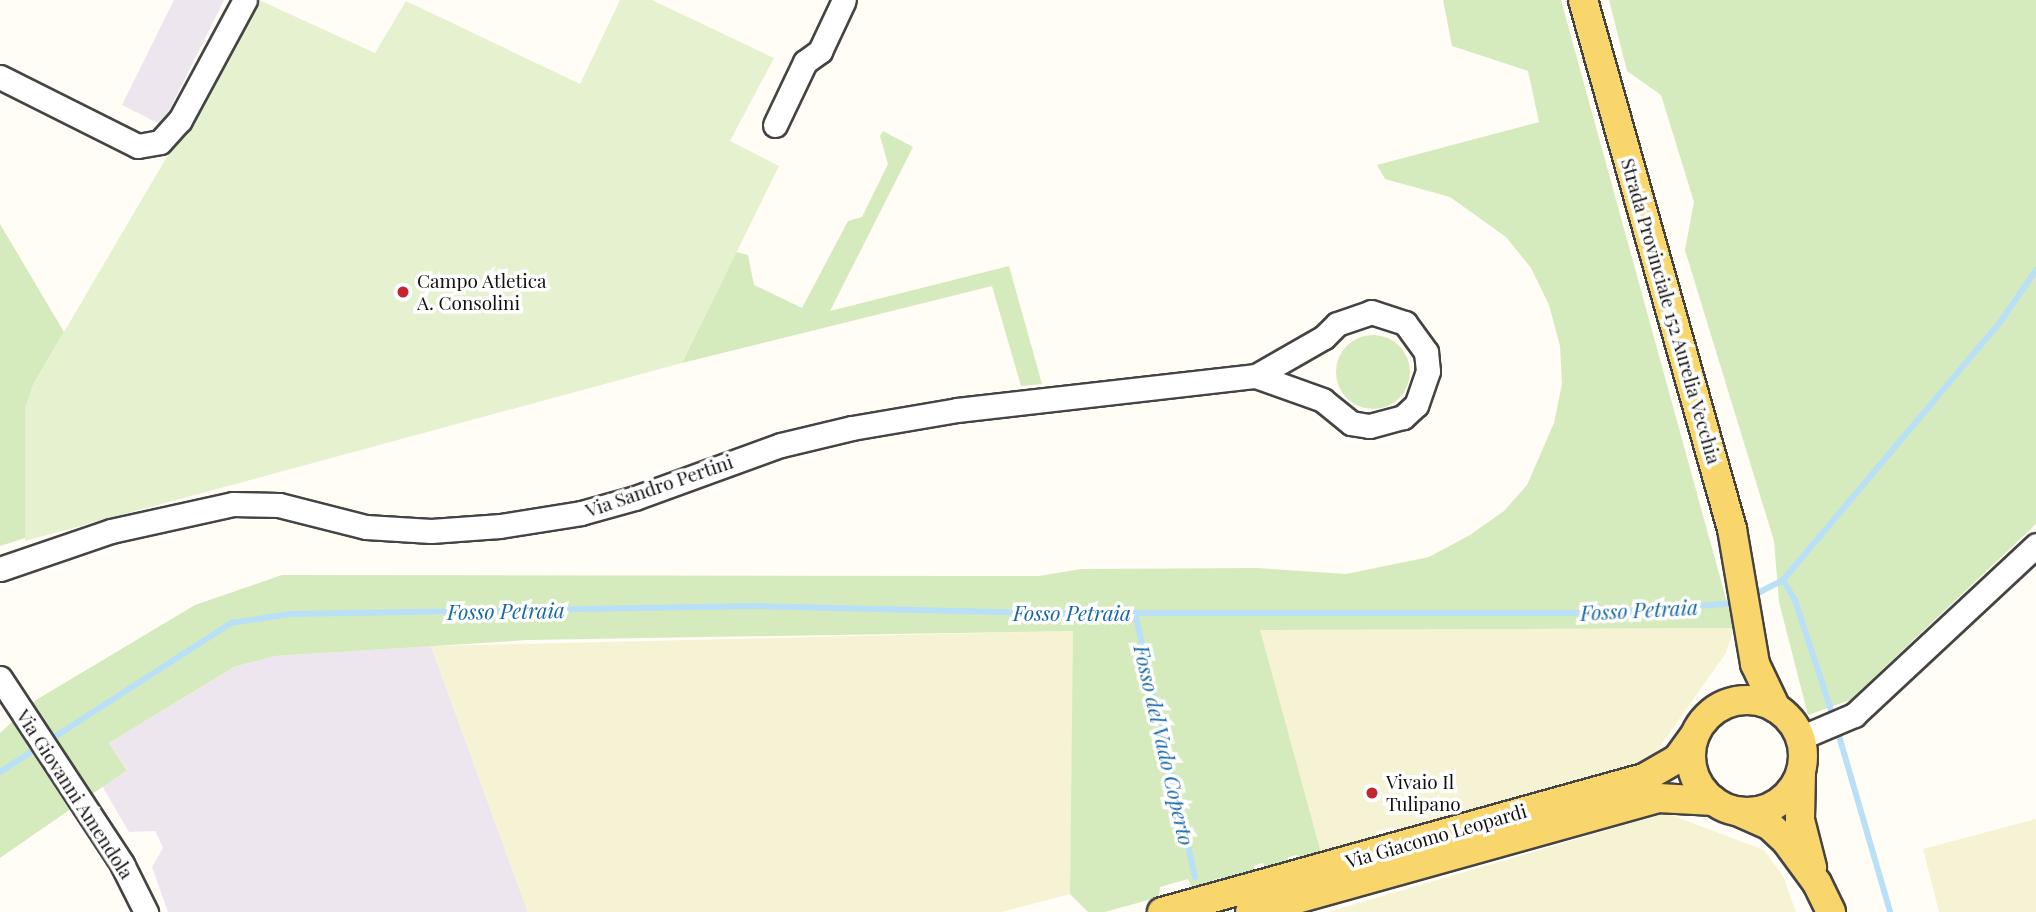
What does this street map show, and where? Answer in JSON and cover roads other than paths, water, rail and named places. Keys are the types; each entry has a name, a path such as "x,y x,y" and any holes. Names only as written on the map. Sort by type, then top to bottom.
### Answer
{"main road":[{"name":"Strada Provinciale 152 Aurelia Vecchia","path":"1583,0 1737,552 1756,671 1776,708 1809,736"},
{"name":"Strada Provinciale 152 Aurelia Vecchia","path":"1695,735 1717,709 1736,675 1748,625"},
{"path":"1717,709 1753,700 1776,708"},
{"path":"1695,735 1692,766 1699,786 1726,806 1780,835 1817,883"},
{"name":"Via Giacomo Leopardi","path":"1162,912 1644,778 1678,758 1695,735"},
{"path":"1726,806 1777,804 1796,784 1809,736"},
{"path":"1801,771 1800,820 1817,883 1831,912"},
{"name":"Via Giacomo Leopardi","path":"1250,912 1658,798 1726,806"}],"street":[{"path":"0,77 138,146 160,142 180,120 245,0"},
{"path":"775,125 805,62 820,51 844,0"},
{"name":"Via Sandro Pertini","path":"0,569 25,557 123,528 233,504 279,505 395,530 510,525 607,507 781,445 841,430 957,410 1256,376 1325,337 1337,324 1371,312 1405,323 1426,352 1428,371 1425,388 1403,417 1368,426 1351,423 1323,400 1256,376"},
{"path":"1809,736 1854,715 2036,545"},
{"path":"0,585 25,557"},
{"name":"Via Giovanni Amendola","path":"0,678 122,864 146,912"}],"waterway":[{"name":"Fosso Petraia","path":"1752,596 1783,580 2001,321 2036,270"},
{"path":"1783,580 1795,600 1834,719"},
{"name":"Fosso Petraia","path":"0,772 231,623 290,614 755,606 1044,613 1615,613 1736,603"},
{"name":"Fosso del Vado Coperto","path":"1135,613 1195,877"},
{"path":"1837,729 1890,912"}],"place":[{"name":"Campo Atletica A. Consolini","path":"403,292"},
{"name":"Vivaio Il Tulipano","path":"1372,793"}]}
